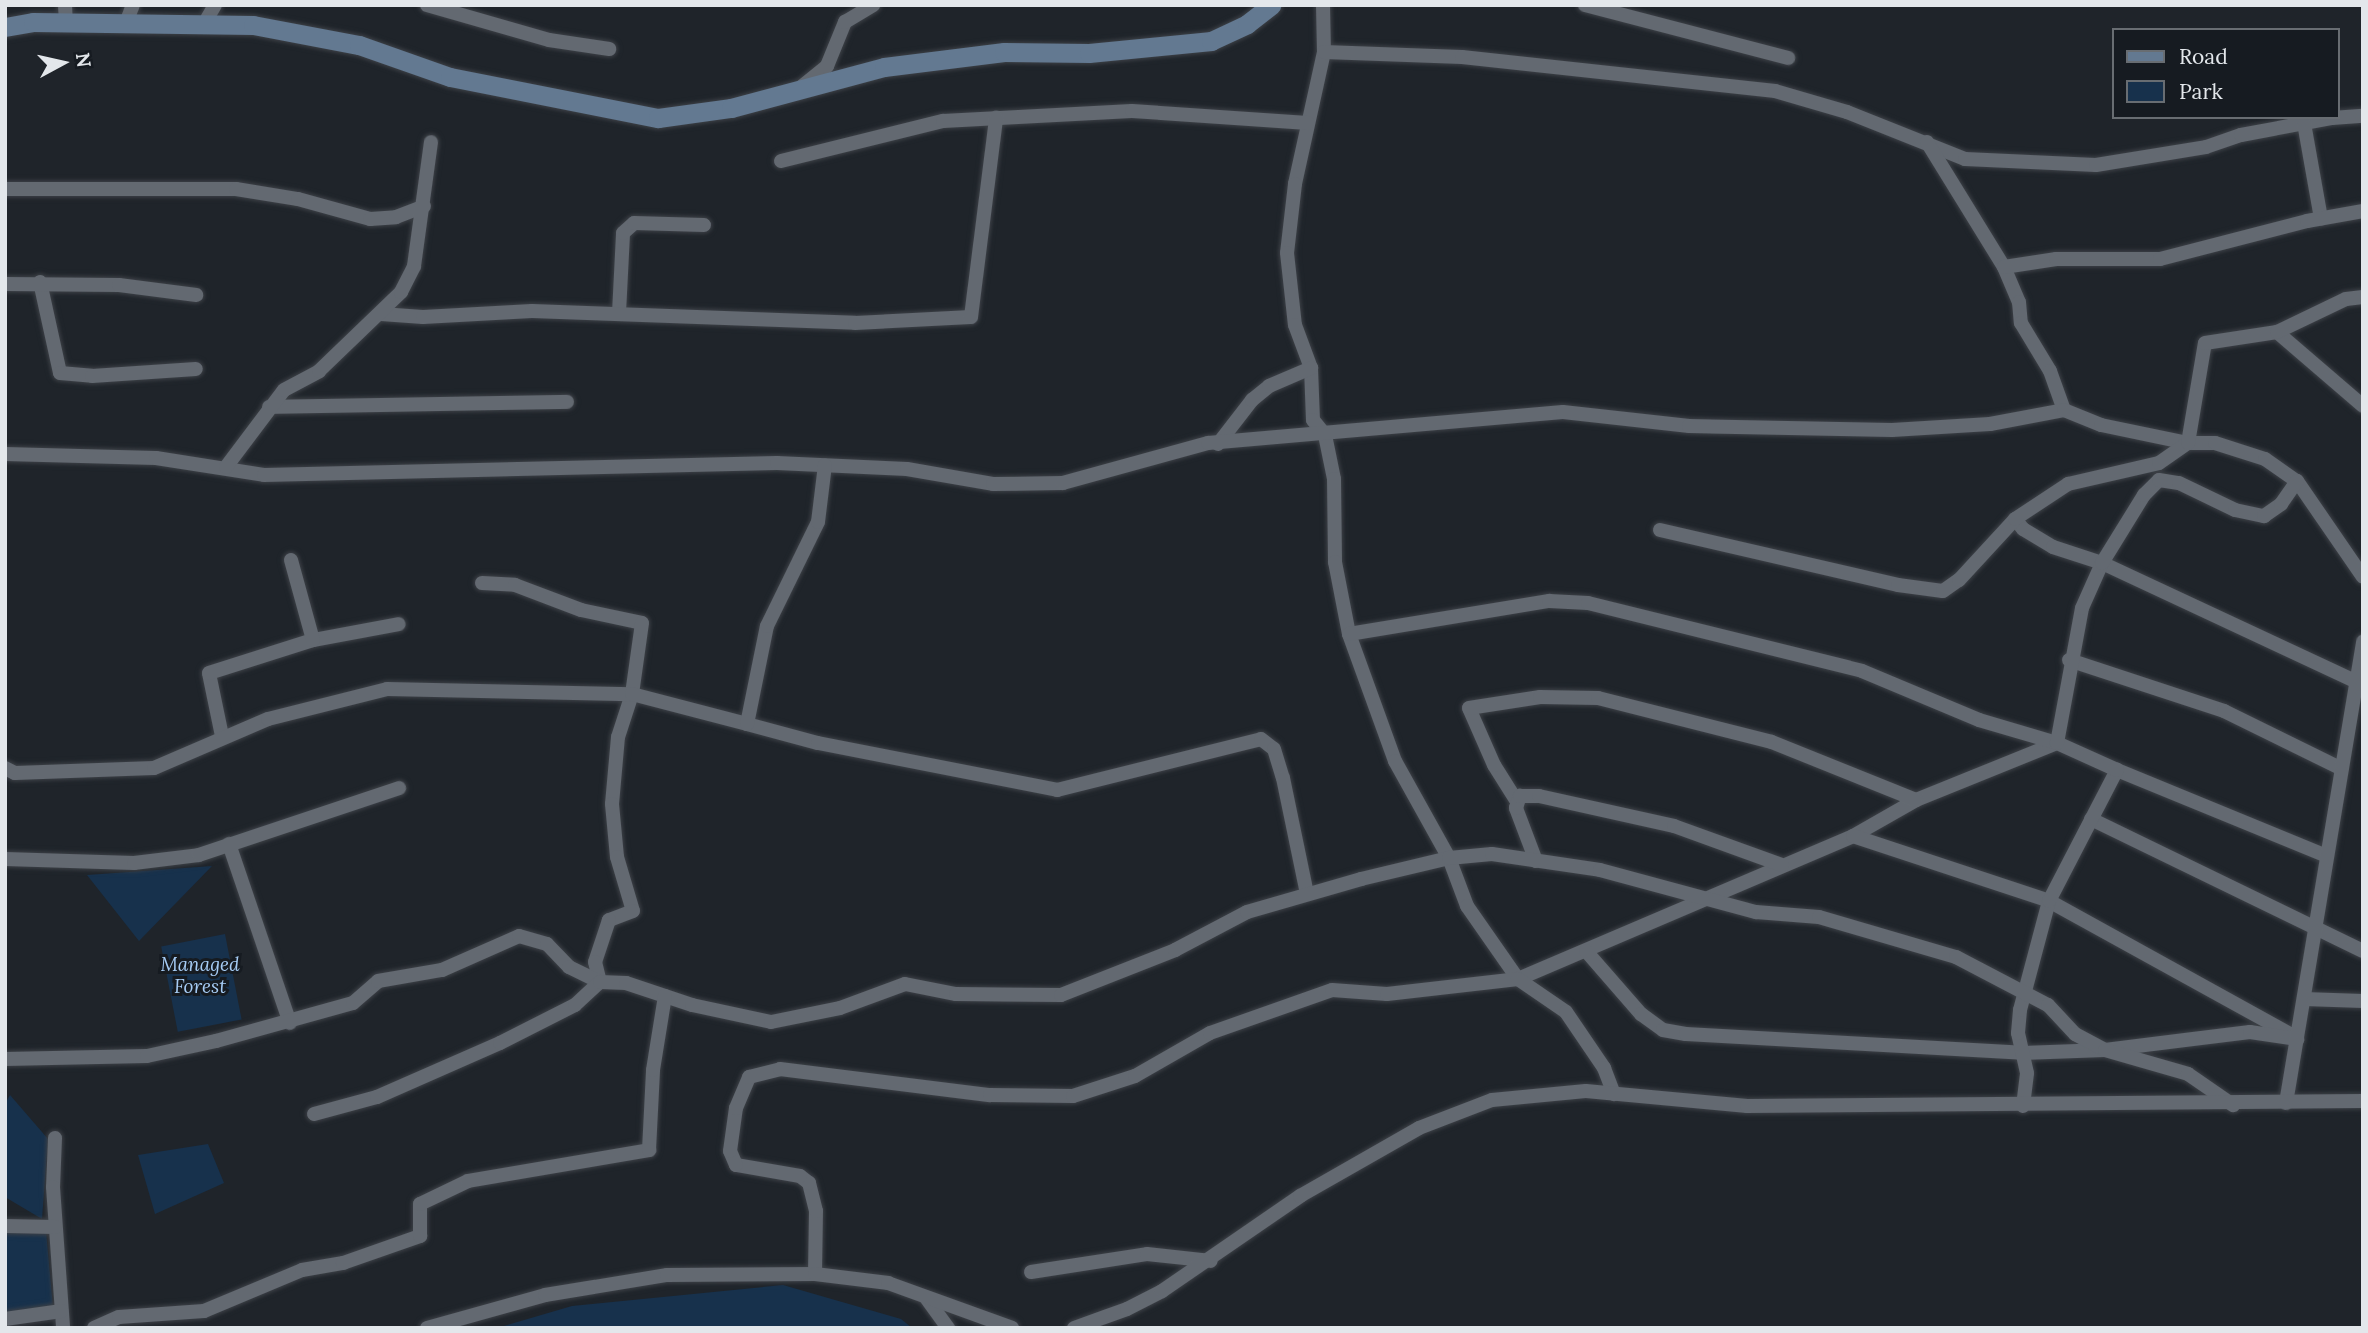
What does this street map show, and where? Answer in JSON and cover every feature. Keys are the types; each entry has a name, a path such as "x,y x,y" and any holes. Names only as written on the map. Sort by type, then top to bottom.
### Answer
{"main road":[{"path":"5,27 65,14 130,14 204,24 302,32 359,45 450,77 658,118 706,114 884,67 1004,52 1089,53 1211,41 1247,24 1271,5"}],"street":[{"path":"204,24 215,5"},
{"path":"427,5 549,40 610,49"},
{"path":"796,91 827,66 845,22 873,5"},
{"path":"1323,5 1324,52 1288,223 1287,253 1295,325 1311,368 1313,420 1325,435 1334,478 1335,562 1349,634 1395,761 1448,858 1467,906 1518,979 1566,1012 1604,1068 1614,1094"},
{"path":"1585,5 1788,58"},
{"path":"1324,52 1462,57 1775,91 1847,112 1965,159 2096,164 2206,147 2304,123 2338,119"},
{"path":"781,161 943,121 1132,111 1308,123"},
{"path":"2340,119 2363,116"},
{"path":"381,314 619,313 855,323 971,317 996,118"},
{"path":"2304,123 2321,218"},
{"path":"226,467 284,390 319,370 381,314 401,292 414,265 431,142"},
{"path":"1927,142 2004,267 2019,302 2021,323 2050,371 2064,411"},
{"path":"5,189 236,189 298,199 370,219 396,217 424,206"},
{"path":"2004,267 2056,260 2160,260 2321,218 2363,211"},
{"path":"619,313 623,233 634,223 704,225"},
{"path":"5,285 40,282 196,295"},
{"path":"40,282 60,373 92,376 165,368 196,369"},
{"path":"1660,530 1898,585 1943,591 1959,580 2015,519 2068,484 2159,463 2188,443 2205,342 2277,332 2346,299 2363,297"},
{"path":"2277,332 2363,405"},
{"path":"1218,444 1252,400 1269,386 1311,368"},
{"path":"270,407 566,402"},
{"path":"5,454 156,458 264,475 644,464 825,465 906,469 993,484 1063,483 1208,443 1325,435 1563,412 1689,426 1892,430 1990,424 2064,411 2101,425 2188,443 2215,443 2265,459 2297,481 2363,577"},
{"path":"747,724 767,626 818,522 825,465"},
{"path":"2057,743 2069,660 2082,608 2102,563 2144,495 2160,481 2179,483 2235,510 2264,516 2297,481"},
{"path":"2015,519 2023,529 2053,547 2102,563 2360,682"},
{"path":"291,560 313,640"},
{"path":"482,583 515,585 581,610 642,623 632,694 618,737 612,804 617,857 633,911 609,920 595,962 600,982"},
{"path":"1349,634 1549,601 1588,603 1862,671 1979,720 2057,743 2118,771 2327,856"},
{"path":"222,736 209,673 313,640 399,624"},
{"path":"2286,1103 2342,769 2360,682 2363,642"},
{"path":"2069,660 2224,711 2342,769"},
{"path":"5,768 15,773 154,768 222,736 268,719 387,688 632,694 818,743 1057,790 1261,739 1274,749 1283,778 1307,894"},
{"path":"1536,860 1516,800 1469,708 1540,697 1598,698 1772,742 1916,800"},
{"path":"815,1274 816,1211 809,1183 800,1176 736,1165 730,1151 736,1108 749,1077 780,1069 990,1095 1073,1096 1135,1076 1210,1033 1332,990 1387,994 1518,979 1853,836 1916,800 2057,743"},
{"path":"2023,1106 2027,1073 2018,1033 2049,901 2118,771"},
{"path":"5,859 134,863 199,855 399,788"},
{"path":"1516,800 1539,796 1674,826 1782,865"},
{"path":"2091,819 2363,951"},
{"path":"1853,836 2049,901 2297,1039"},
{"path":"229,845 290,1023"},
{"path":"5,1059 147,1056 290,1023 353,1003 378,981 442,970 519,936 547,944 569,967 600,982 626,983 665,996 771,1023 840,1008 905,984 956,994 1061,995 1175,950 1247,912 1448,858 1492,854 1600,870 1756,912 1819,916 1931,949 1990,971 2048,1005 2075,1034 2105,1050 2188,1074 2233,1105"},
{"path":"1586,951 1641,1014 1663,1031 2022,1053 2105,1050 2250,1032 2297,1039"},
{"path":"314,1114 377,1097 500,1043 575,1005 600,982"},
{"path":"94,1328 119,1317 204,1311 302,1270 343,1263 419,1236 420,1204 468,1181 649,1150 653,1070 665,996"},
{"path":"2304,999 2363,1001"},
{"path":"1074,1328 1127,1309 1211,1261 1300,1196 1419,1128 1492,1100 1573,1092 1747,1106 2233,1105 2363,1101"},
{"path":"55,1138 55,1227 64,1328"},
{"path":"5,1226 55,1227"},
{"path":"1031,1272 1147,1254 1211,1261"},
{"path":"428,1328 545,1295 667,1275 815,1274 888,1283 1012,1328"},
{"path":"927,1299 948,1328"},
{"path":"5,1319 61,1311"}],"green space":[{"path":"212,866 139,941 87,875"},
{"name":"Managed Forest","path":"225,934 242,1019 178,1032 161,946"},
{"path":"10,1095 48,1139 42,1219 5,1197 5,1104"},
{"path":"208,1144 224,1183 155,1214 138,1155"},
{"path":"5,1229 46,1231 53,1307 5,1313"},
{"path":"783,1285 901,1319 912,1328 497,1328 572,1306"}]}
